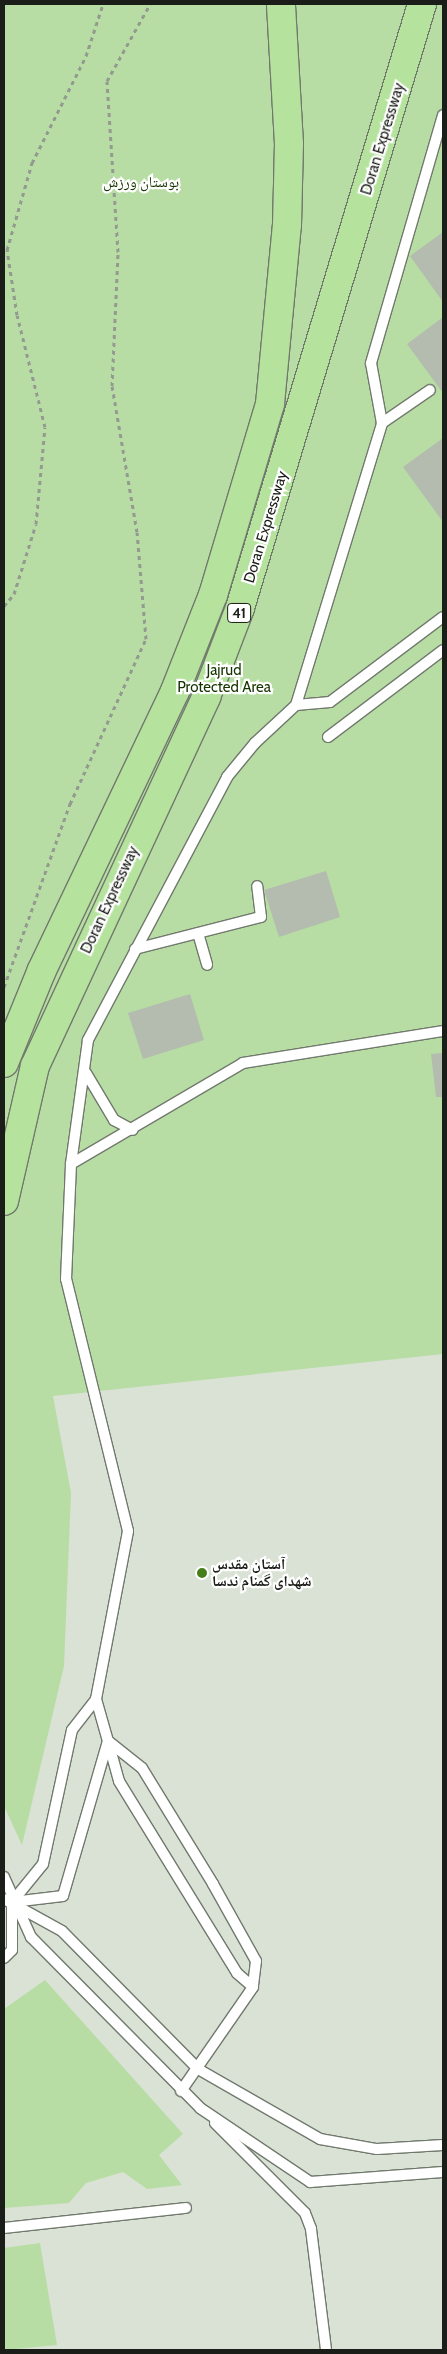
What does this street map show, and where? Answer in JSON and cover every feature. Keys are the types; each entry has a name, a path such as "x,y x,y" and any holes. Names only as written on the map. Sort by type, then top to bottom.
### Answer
{"highway":[{"name":"Doran Expressway","path":"4,1063 42,970 178,683 213,595 270,404 287,225 289,144 282,4"},
{"name":"Doran Expressway","path":"4,1201 35,1066 206,697 240,608 422,4"}],"lane":[{"path":"253,1987 237,1973 119,1781 96,1699 128,1531 66,1279 71,1164 86,1073 88,1040 227,777 255,743 296,705 382,423 370,364 435,135 443,114"},
{"path":"435,135 443,146"},
{"path":"382,423 430,390"},
{"path":"296,705 330,702 443,617"},
{"path":"328,737 443,650"},
{"path":"135,949 261,918 257,886"},
{"path":"198,933 208,965"},
{"path":"71,1164 133,1130 243,1063 443,1031"},
{"path":"86,1073 114,1120 133,1130"},
{"path":"8,1900 43,1864 72,1730 96,1699"},
{"path":"8,1900 63,1896 108,1741"},
{"path":"108,1741 142,1768 213,1884 256,1961 253,1987 181,2091"},
{"path":"4,1877 12,1950 4,1958"},
{"path":"8,1900 62,1931 198,2069 320,2139 377,2149 443,2145"},
{"path":"8,1900 31,1937 181,2091 305,2213 311,2229 326,2350"},
{"path":"200,2108 310,2182 443,2172"},
{"path":"4,2228 186,2208"}],"path":[{"path":"4,606 14,594 36,524 45,427 17,315 7,250 32,163 86,56 103,4"},
{"path":"4,987 70,804 146,638 137,532 112,386 118,252 107,81 150,4"}],"green space":[{"name":"Jajrud Protected Area","path":"4,4 443,4 443,1354 53,1396 71,1493 64,1666 22,1845 4,1806"},
{"path":"45,1980 183,2134 159,2155 182,2185 147,2189 123,2172 86,2183 69,2203 4,2208 4,2009"},
{"path":"40,2243 57,2345 4,2350 4,2248"}],"building":[{"path":"443,232 443,302 410,256"},
{"path":"443,317 443,393 407,344"},
{"path":"443,438 443,522 403,467"},
{"path":"326,871 340,917 279,937 264,890"},
{"path":"190,994 204,1040 143,1059 128,1013"},
{"path":"443,1053 443,1097 436,1097 431,1054"}],"place":[{"name":"آستان مقدس شهدای گمنام ندسا","path":"202,1573"}],"park label":[{"name":"بوستان ورزش","path":"141,183"}]}
